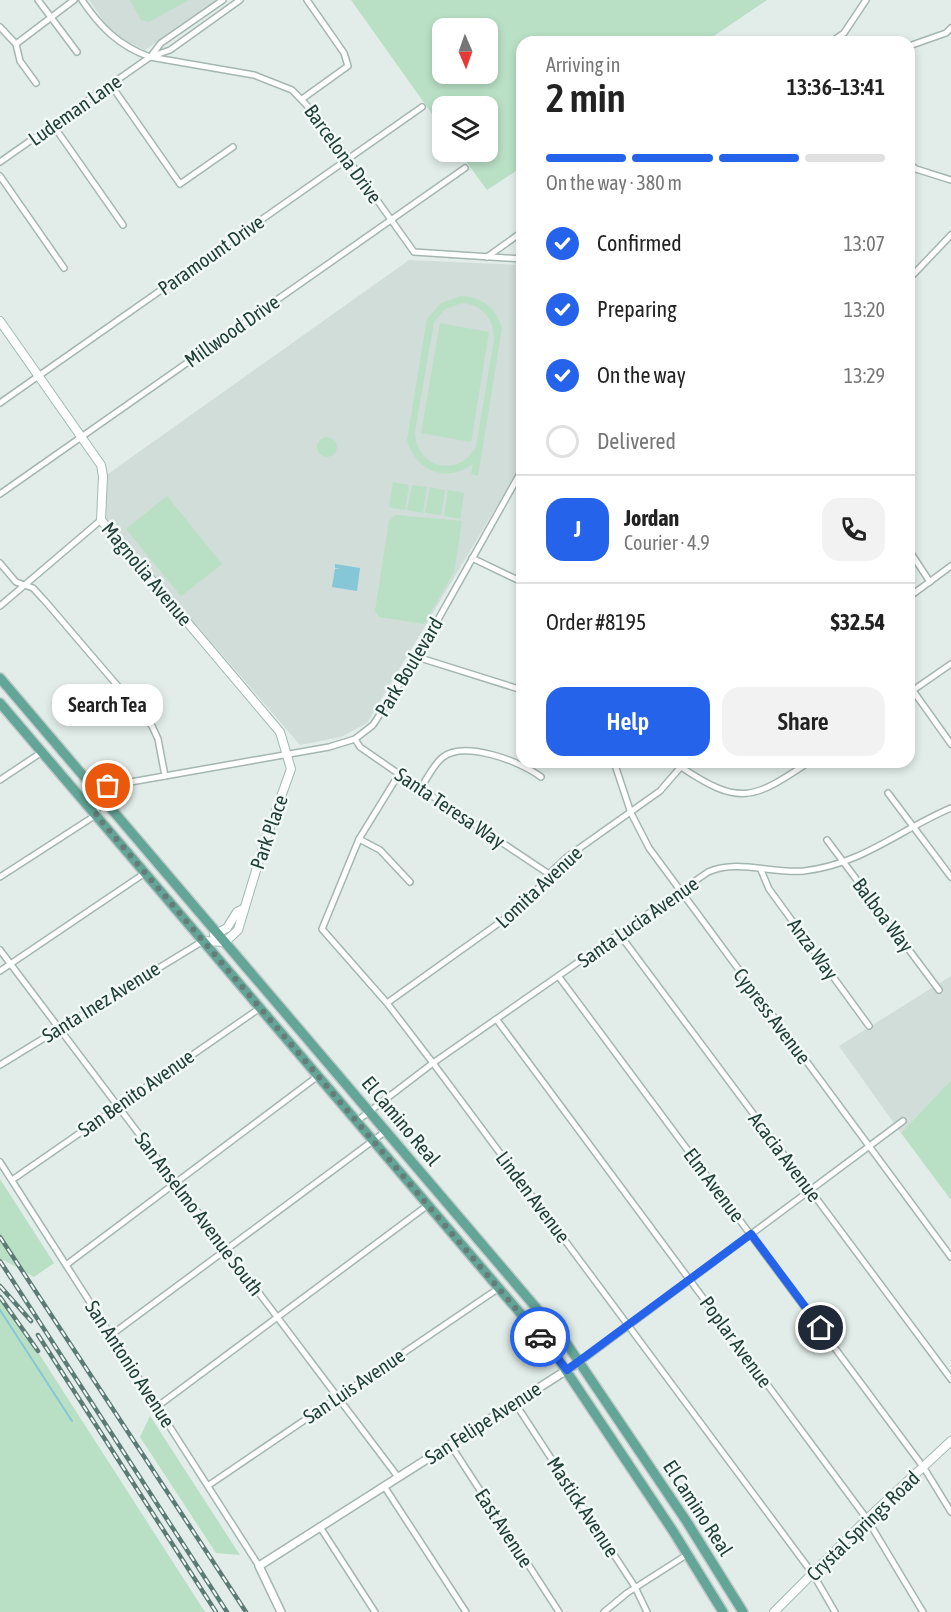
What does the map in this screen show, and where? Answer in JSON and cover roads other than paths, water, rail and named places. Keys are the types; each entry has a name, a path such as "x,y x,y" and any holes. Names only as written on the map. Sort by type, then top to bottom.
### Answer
{"main road":[{"name":"Magnolia Avenue","path":"0,321 103,470 100,520 280,732 288,754"},
{"name":"El Camino Real","path":"0,678 581,1361 701,1544 742,1612"},
{"name":"El Camino Real","path":"0,703 567,1370 688,1554 723,1612"},
{"name":"Park Place","path":"225,942 238,930 244,915 243,909 291,769 288,754"},
{"name":"Park Place","path":"203,941 231,925 237,912 243,909"},
{"path":"203,941 225,942"},
{"name":"Crystal Springs Road","path":"774,1612 867,1519 951,1441"}],"street":[{"path":"38,0 77,52"},
{"path":"16,44 74,0"},
{"name":"Barcelona Drive","path":"82,0 105,31 126,46 150,57 268,78 302,99 414,252 516,259"},
{"name":"Ludeman Lane","path":"0,162 150,57 161,43 223,0"},
{"name":"Ludeman Lane","path":"150,57 170,50 240,0"},
{"path":"302,99 348,66 344,53 307,0"},
{"path":"840,36 866,0"},
{"path":"0,27 16,44 20,61 36,83"},
{"path":"915,44 945,33 951,28"},
{"path":"111,85 180,184 233,147"},
{"name":"Paramount Drive","path":"0,403 422,107"},
{"path":"53,125 123,225"},
{"name":"Millwood Drive","path":"0,494 465,168"},
{"path":"915,168 951,180"},
{"path":"0,176 64,268"},
{"path":"915,273 951,235"},
{"path":"487,257 516,236"},
{"name":"Park Boulevard","path":"87,804 108,786 329,747 355,739 373,725 417,657 516,481"},
{"path":"0,606 100,520"},
{"path":"472,558 516,579"},
{"path":"915,559 930,582"},
{"path":"0,563 16,582 33,588 152,726 158,739 165,776"},
{"path":"915,593 951,566"},
{"path":"417,657 516,688"},
{"path":"915,687 951,664"},
{"path":"915,696 951,744"},
{"name":"Santa Teresa Way","path":"355,739 360,747 399,774 549,873"},
{"path":"421,788 443,757 454,751 466,750 516,764"},
{"path":"0,780 42,752"},
{"path":"531,768 541,777"},
{"name":"Cypress Avenue","path":"616,768 631,813 649,848 951,1257"},
{"name":"Lomita Avenue","path":"387,1003 500,925 527,903 549,873 567,856 631,813 660,790 680,768"},
{"path":"687,768 706,784 728,794 755,794 800,768"},
{"name":"Linden Avenue","path":"399,774 359,839 322,929 387,1003 433,1063 813,1574 835,1612"},
{"path":"888,793 951,877"},
{"path":"0,877 96,815 99,794"},
{"name":"Santa Lucia Avenue","path":"357,1121 433,1063 719,867 730,865 761,870 803,871 844,862 869,853 951,808"},
{"path":"359,839 380,850 410,882"},
{"name":"Balboa Way","path":"827,840 939,990"},
{"name":"Anza Way","path":"761,870 769,889 869,1026"},
{"path":"0,971 145,873"},
{"name":"Acacia Avenue","path":"620,935 951,1379"},
{"name":"Santa Inez Avenue","path":"0,1065 203,941"},
{"name":"San Anselmo Avenue South","path":"0,950 398,1477"},
{"name":"Elm Avenue","path":"559,977 924,1468 951,1512"},
{"name":"San Benito Avenue","path":"12,1180 260,1008"},
{"name":"Poplar Avenue","path":"497,1020 867,1519 923,1612"},
{"path":"66,1265 318,1076"},
{"name":"San Felipe Avenue","path":"259,1566 581,1361 903,1121"},
{"path":"111,1335 386,1131"},
{"name":"San Antonio Avenue","path":"0,1162 259,1566"},
{"path":"158,1406 429,1206"},
{"name":"San Luis Avenue","path":"209,1485 499,1288"},
{"name":"Mastick Avenue","path":"515,1403 635,1587 647,1612"},
{"name":"East Avenue","path":"450,1444 559,1612"},
{"path":"384,1486 466,1612"},
{"path":"320,1527 375,1612"},
{"path":"604,1612 635,1587 688,1554"},
{"path":"259,1566 281,1612"}],"water":[{"path":"335,564 360,568 357,591 332,587 335,569 340,569 335,568"}],"waterway":[{"path":"0,1310 72,1421"}],"railway":[{"path":"0,1237 246,1612"},
{"path":"0,1261 227,1612"},
{"path":"0,1286 31,1321"},
{"path":"0,1297 38,1351"},
{"path":"38,1335 216,1612"}],"place":[{"name":"Search Tea","path":"108,786"}]}
